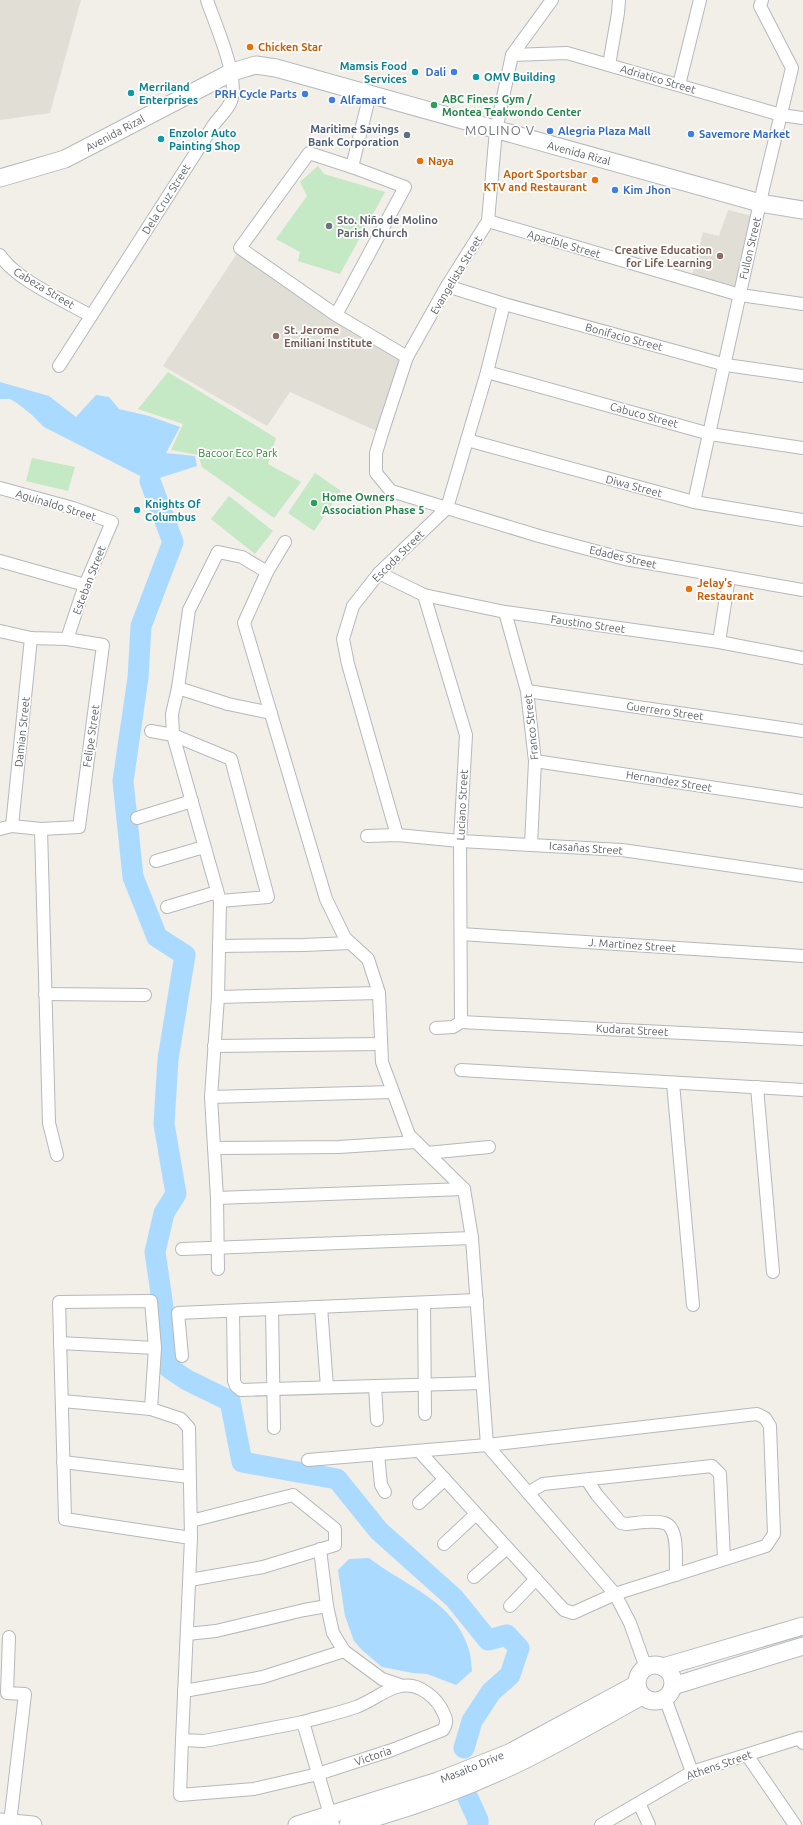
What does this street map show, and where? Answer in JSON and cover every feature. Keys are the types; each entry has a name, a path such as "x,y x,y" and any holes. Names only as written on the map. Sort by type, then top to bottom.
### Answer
{"main road":[{"name":"Avenida Rizal","path":"0,178 65,159 232,72 256,65 276,68 760,203 803,210"},
{"path":"663,1667 803,1626"},
{"path":"669,1692 672,1675 663,1667 658,1665 646,1668 639,1675 640,1690 651,1701 661,1701 669,1692 803,1646"},
{"name":"Masaito Drive","path":"348,1825 380,1814 438,1781 509,1752 640,1690"},
{"name":"Masaito Drive","path":"297,1825 380,1814"},
{"path":"5,1822 33,1825"}],"street":[{"name":"Dela Cruz Street","path":"58,366 213,126 231,102 234,90 232,72 207,0"},
{"name":"Evangelista Street","path":"447,508 391,491 376,473 376,453 407,357 488,221 496,130 512,55 552,0"},
{"path":"609,65 618,13 618,0"},
{"path":"679,85 700,0"},
{"name":"Fullon Street","path":"694,502 726,365 760,203 792,68 760,6 762,0"},
{"name":"Adriatico Street","path":"512,55 567,53 781,115 803,118"},
{"path":"352,167 370,94"},
{"path":"336,315 405,188 352,167 309,153 240,248 336,315 407,357"},
{"name":"Apacible Street","path":"488,221 740,295 803,304"},
{"name":"Cabeza Street","path":"0,255 6,264 34,284 91,316"},
{"name":"Bonifacio Street","path":"448,286 504,304 726,365 803,376"},
{"name":"Escoda Street","path":"397,835 348,664 343,639 353,606 379,573 447,508 488,372 504,304"},
{"name":"Cabuco Street","path":"488,372 710,434 803,448"},
{"name":"Diwa Street","path":"467,440 694,502 803,520"},
{"name":"Aguinaldo Street","path":"0,488 73,508 112,522"},
{"name":"Edades Street","path":"447,508 539,536 625,559 803,590"},
{"name":"Esteban Street","path":"67,639 85,585 112,522"},
{"path":"285,542 266,572 244,623 326,899 345,938 368,959 379,994 382,1062 409,1135 464,1189 472,1238 487,1445 615,1594 630,1623 646,1668"},
{"path":"218,1268 216,1248 217,1198 211,1097 218,997 219,897 173,735 172,714 178,688 189,610 218,552 242,557 266,572"},
{"path":"0,561 85,585"},
{"name":"Faustino Street","path":"379,573 424,595 505,612 719,642 803,658"},
{"path":"719,642 729,577"},
{"name":"Luciano Street","path":"424,595 466,735 460,841 462,934 461,1022"},
{"name":"Franco Street","path":"505,612 527,691 535,761 531,845"},
{"path":"0,631 31,638 67,639"},
{"name":"Damian Street","path":"12,826 31,638"},
{"name":"Felipe Street","path":"41,829 79,827 103,644 67,639"},
{"path":"178,688 228,704 271,713"},
{"name":"Guerrero Street","path":"527,691 803,731"},
{"path":"151,731 173,735 231,759 268,897 219,897 167,906"},
{"name":"Hernandez Street","path":"535,761 803,801"},
{"path":"138,818 192,802"},
{"path":"0,829 12,826 41,829 49,1123 57,1155"},
{"name":"Icasañas Street","path":"367,836 397,835 460,841 622,850 803,876"},
{"path":"156,861 204,847"},
{"name":"J. Martinez Street","path":"462,934 803,956"},
{"path":"219,946 304,946 350,943"},
{"path":"45,994 145,996"},
{"path":"218,997 379,994"},
{"name":"Kudarat Street","path":"436,1028 454,1027 461,1022 803,1039"},
{"path":"214,1046 322,1046 381,1044"},
{"path":"461,1070 803,1090"},
{"path":"673,1082 693,1305"},
{"path":"757,1088 773,1272"},
{"path":"211,1097 393,1092"},
{"path":"214,1148 339,1147 416,1142"},
{"path":"427,1153 489,1147"},
{"path":"217,1198 464,1189"},
{"path":"182,1249 472,1238"},
{"path":"182,1356 178,1313 476,1300"},
{"path":"151,1409 155,1348 151,1301 59,1302 65,1519 191,1538"},
{"path":"424,1302 425,1414"},
{"path":"321,1307 328,1387"},
{"path":"272,1309 274,1428"},
{"path":"234,1311 234,1381 236,1386 241,1390 482,1383"},
{"path":"60,1343 155,1348"},
{"path":"375,1386 377,1420"},
{"path":"62,1401 151,1409 181,1419 189,1428 191,1538 182,1740 204,1741 303,1722 357,1706 400,1685"},
{"path":"308,1460 487,1445 758,1414 765,1418 770,1426 774,1534 766,1546 615,1594 573,1613 564,1610 419,1451"},
{"path":"378,1454 381,1485 385,1492"},
{"path":"63,1462 189,1477"},
{"path":"528,1493 543,1484 712,1466 720,1474 724,1559"},
{"path":"419,1503 445,1479"},
{"path":"587,1480 597,1495 621,1523 663,1522 670,1525 674,1532 676,1575"},
{"path":"190,1580 263,1567 335,1545 335,1529 293,1495 191,1521"},
{"path":"444,1544 476,1514"},
{"path":"474,1577 508,1548"},
{"path":"320,1549 327,1606 333,1633 344,1651 382,1678 400,1685"},
{"path":"510,1606 536,1579"},
{"path":"187,1634 216,1632 304,1610 327,1606"},
{"path":"5,1822 25,1694 7,1693 9,1637"},
{"path":"184,1691 263,1677 344,1651"},
{"name":"Victoria","path":"182,1740 180,1795 254,1789 318,1774 392,1750 443,1730 446,1725 447,1718 437,1700 416,1686 400,1685"},
{"path":"669,1692 692,1772"},
{"path":"303,1722 332,1820"},
{"name":"Athens Street","path":"601,1825 692,1772 802,1740"},
{"path":"747,1755 795,1825"},
{"path":"640,1803 648,1825"}],"shaded area":[{"path":"0,0 81,0 50,113 0,120"},
{"name":"Creative Education for Life Learning","path":"728,210 752,216 735,287 692,276 703,232 719,236"},
{"name":"St. Jerome Emiliani Institute","path":"240,249 406,357 381,433 290,392 267,426 163,366"}],"green space":[{"path":"318,166 324,174 385,192 340,274 298,261 300,252 276,239 307,196 300,182"},
{"name":"Bacoor Eco Park","path":"168,372 276,438 268,464 301,482 274,518 202,467 198,455 171,450 183,424 138,409"},
{"path":"32,458 75,467 68,491 26,481"},
{"name":"Home Owners Association Phase 5","path":"315,473 341,491 314,531 288,513"},
{"path":"229,496 273,531 255,554 211,519"}],"water":[{"path":"0,382 49,396 76,417 96,395 109,397 119,409 149,416 180,427 166,453 195,456 197,466 150,481 44,427 32,415 10,399 0,399"},
{"path":"369,1558 427,1596 453,1619 462,1633 469,1650 472,1671 456,1685 427,1674 382,1667 354,1641 345,1616 338,1570 349,1559"}],"waterway":[{"path":"150,481 173,542 141,626 138,678 123,781 133,877 157,937 185,955 168,1059 164,1124 176,1194 164,1213 155,1252 169,1368 187,1380 230,1401 242,1462 337,1479 379,1531 454,1598 488,1640 507,1635 519,1648 510,1675 491,1692 472,1721 464,1748"},
{"path":"468,1798 478,1820 478,1825"}],"place":[{"name":"Chicken Star","path":"250,47"},
{"name":"Mamsis Food Services","path":"415,72"},
{"name":"Dali","path":"454,72"},
{"name":"OMV Building","path":"476,77"},
{"name":"Merriland Enterprises","path":"131,93"},
{"name":"PRH Cycle Parts","path":"305,94"},
{"name":"Alfamart","path":"332,100"},
{"name":"ABC Finess Gym / Montea Teakwondo Center","path":"434,105"},
{"name":"Alegria Plaza Mall","path":"550,131"},
{"name":"Savemore Market","path":"691,134"},
{"name":"Maritime Savings Bank Corporation","path":"407,135"},
{"name":"Enzolor Auto Painting Shop","path":"161,139"},
{"name":"Naya","path":"420,161"},
{"name":"Aport Sportsbar KTV and Restaurant","path":"595,180"},
{"name":"Kim Jhon","path":"615,190"},
{"name":"Sto. Niño de Molino Parish Church","path":"329,226"},
{"name":"Creative Education for Life Learning","path":"720,256"},
{"name":"St. Jerome Emiliani Institute","path":"276,336"},
{"name":"Home Owners Association Phase 5","path":"314,503"},
{"name":"Knights Of Columbus","path":"137,510"},
{"name":"Jelay's Restaurant","path":"689,589"}],"district":[{"name":"MOLINO V","path":"500,130"}]}
